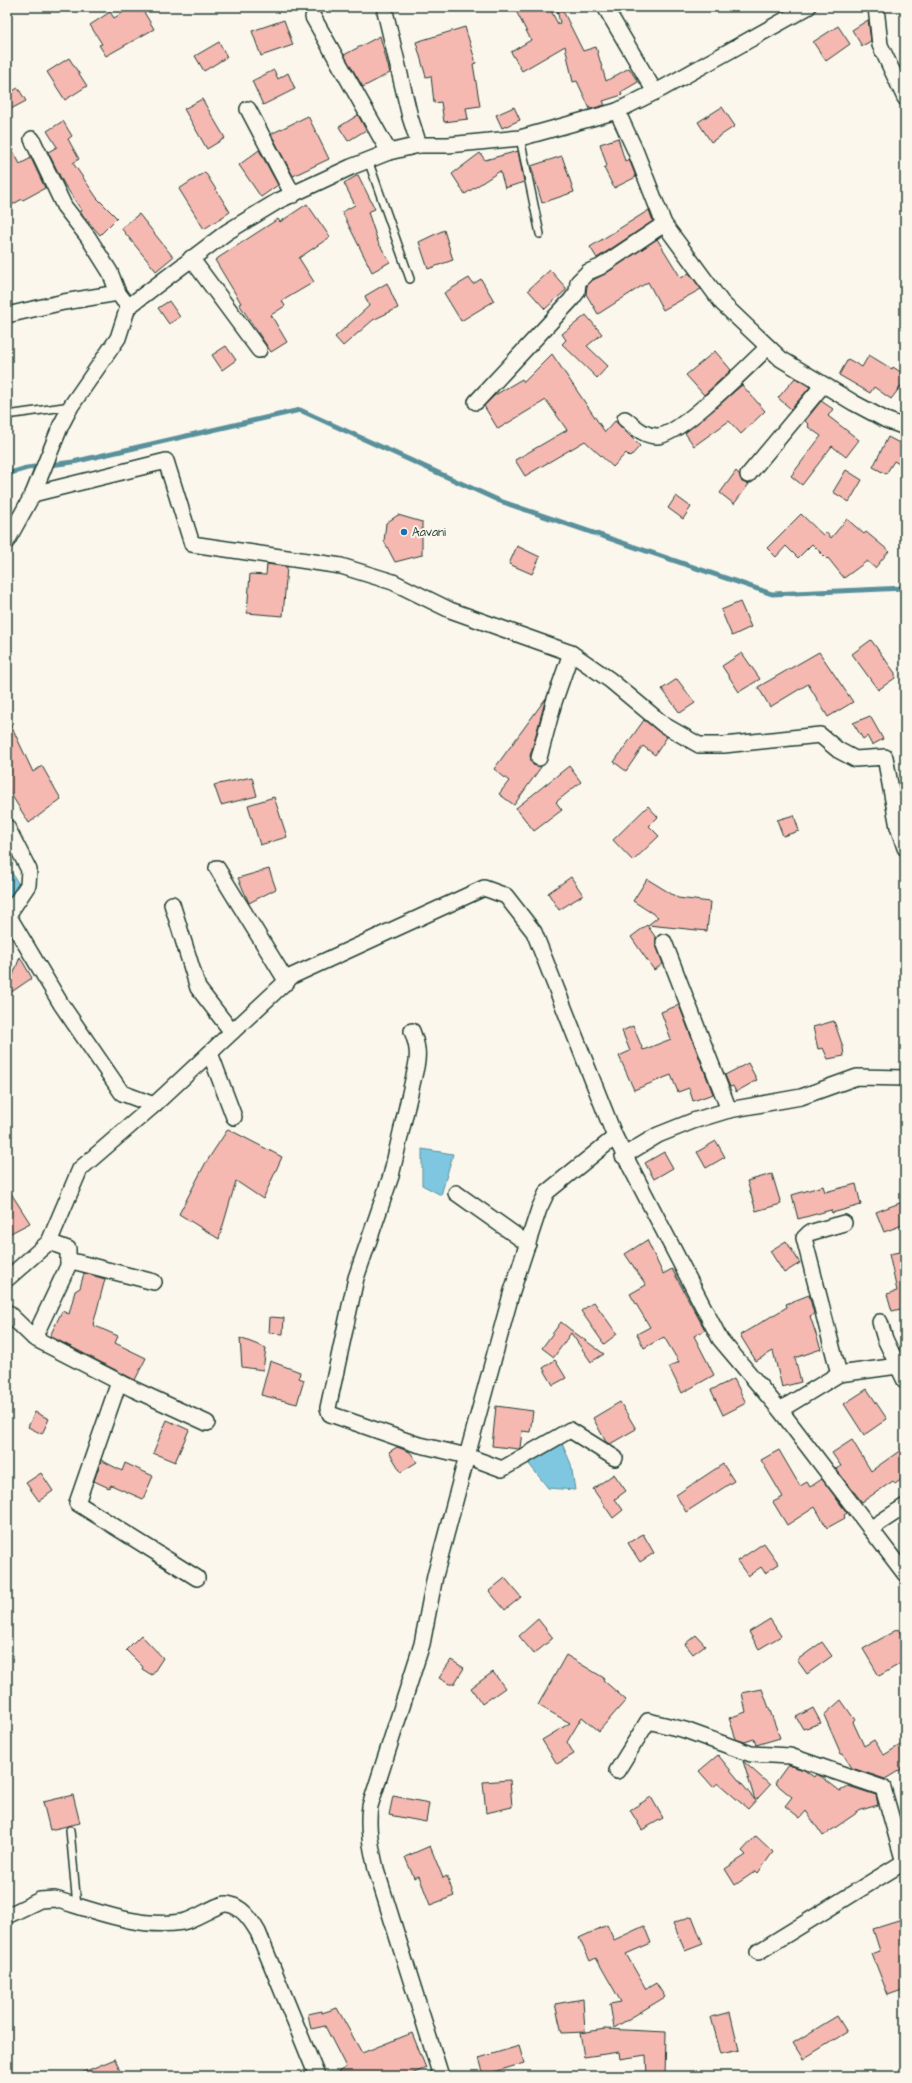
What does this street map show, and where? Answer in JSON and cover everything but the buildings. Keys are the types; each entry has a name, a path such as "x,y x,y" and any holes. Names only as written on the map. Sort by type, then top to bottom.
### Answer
{"street":[{"path":"384,7 410,117 420,145"},
{"path":"605,7 655,92"},
{"path":"7,541 35,490 61,425 71,406 118,338 128,307 227,232 278,201 389,152 420,145 448,145 520,138 617,110 655,92 808,7"},
{"path":"876,7 880,45 905,98"},
{"path":"313,17 389,152"},
{"path":"248,109 292,195"},
{"path":"617,110 635,150 664,224 722,303 781,359 886,420 905,427"},
{"path":"32,139 64,206 88,237 110,272 118,293 128,307"},
{"path":"476,402 571,300 577,292 581,279 664,224"},
{"path":"191,258 259,350"},
{"path":"7,315 64,302 118,293"},
{"path":"625,419 640,432 657,436 670,433 709,402 768,347"},
{"path":"748,475 823,384"},
{"path":"35,490 166,461 192,544 341,566 393,582 450,610 571,653 610,680 664,725 699,745 724,745 820,735 838,750 855,759 885,758 898,827 905,848"},
{"path":"540,758 554,702 571,653"},
{"path":"7,827 29,870 28,885 8,915 61,1004 122,1092 154,1105"},
{"path":"217,868 287,982"},
{"path":"7,1279 49,1242 80,1169 154,1105 292,976 484,888 506,896 534,932 623,1156 720,1339 780,1410 905,1574"},
{"path":"172,904 198,988 232,1032"},
{"path":"664,942 729,1110"},
{"path":"416,1044 391,1176 356,1278 328,1409 330,1415 416,1444 467,1456 502,1469 570,1430 614,1458"},
{"path":"210,1053 234,1117"},
{"path":"623,1156 658,1135 693,1121 729,1110 801,1097 857,1077 905,1078"},
{"path":"441,2076 376,1869 369,1838 368,1823 370,1806 422,1644 435,1576 512,1291 547,1192 615,1137"},
{"path":"456,1193 528,1244"},
{"path":"839,1374 804,1238 809,1233 844,1223"},
{"path":"34,1338 68,1266 68,1249 49,1242"},
{"path":"68,1260 154,1282"},
{"path":"7,1312 34,1338 119,1382 208,1423"},
{"path":"880,1322 901,1366 905,1381"},
{"path":"780,1410 839,1374 901,1366"},
{"path":"119,1382 77,1503 197,1578"},
{"path":"870,1529 905,1506"},
{"path":"617,1771 648,1721 684,1730 751,1754 790,1756 883,1788 904,1864 758,1952"},
{"path":"7,1916 45,1899 55,1899 126,1919 162,1924 189,1921 223,1905 230,1905 243,1911 258,1932 317,2076"}],"lane":[{"path":"520,138 540,234"},
{"path":"368,160 410,279"},
{"path":"7,415 71,406"},
{"path":"70,1830 78,1906"}],"water":[{"path":"7,864 23,892 7,901"},
{"path":"422,1149 453,1154 441,1195 422,1185"},
{"path":"557,1432 571,1464 575,1490 548,1488 529,1464"}],"waterway":[{"path":"7,474 27,468 73,462 300,410 500,501 772,594 905,588"}],"place":[{"name":"Aavani","path":"404,532"}]}
